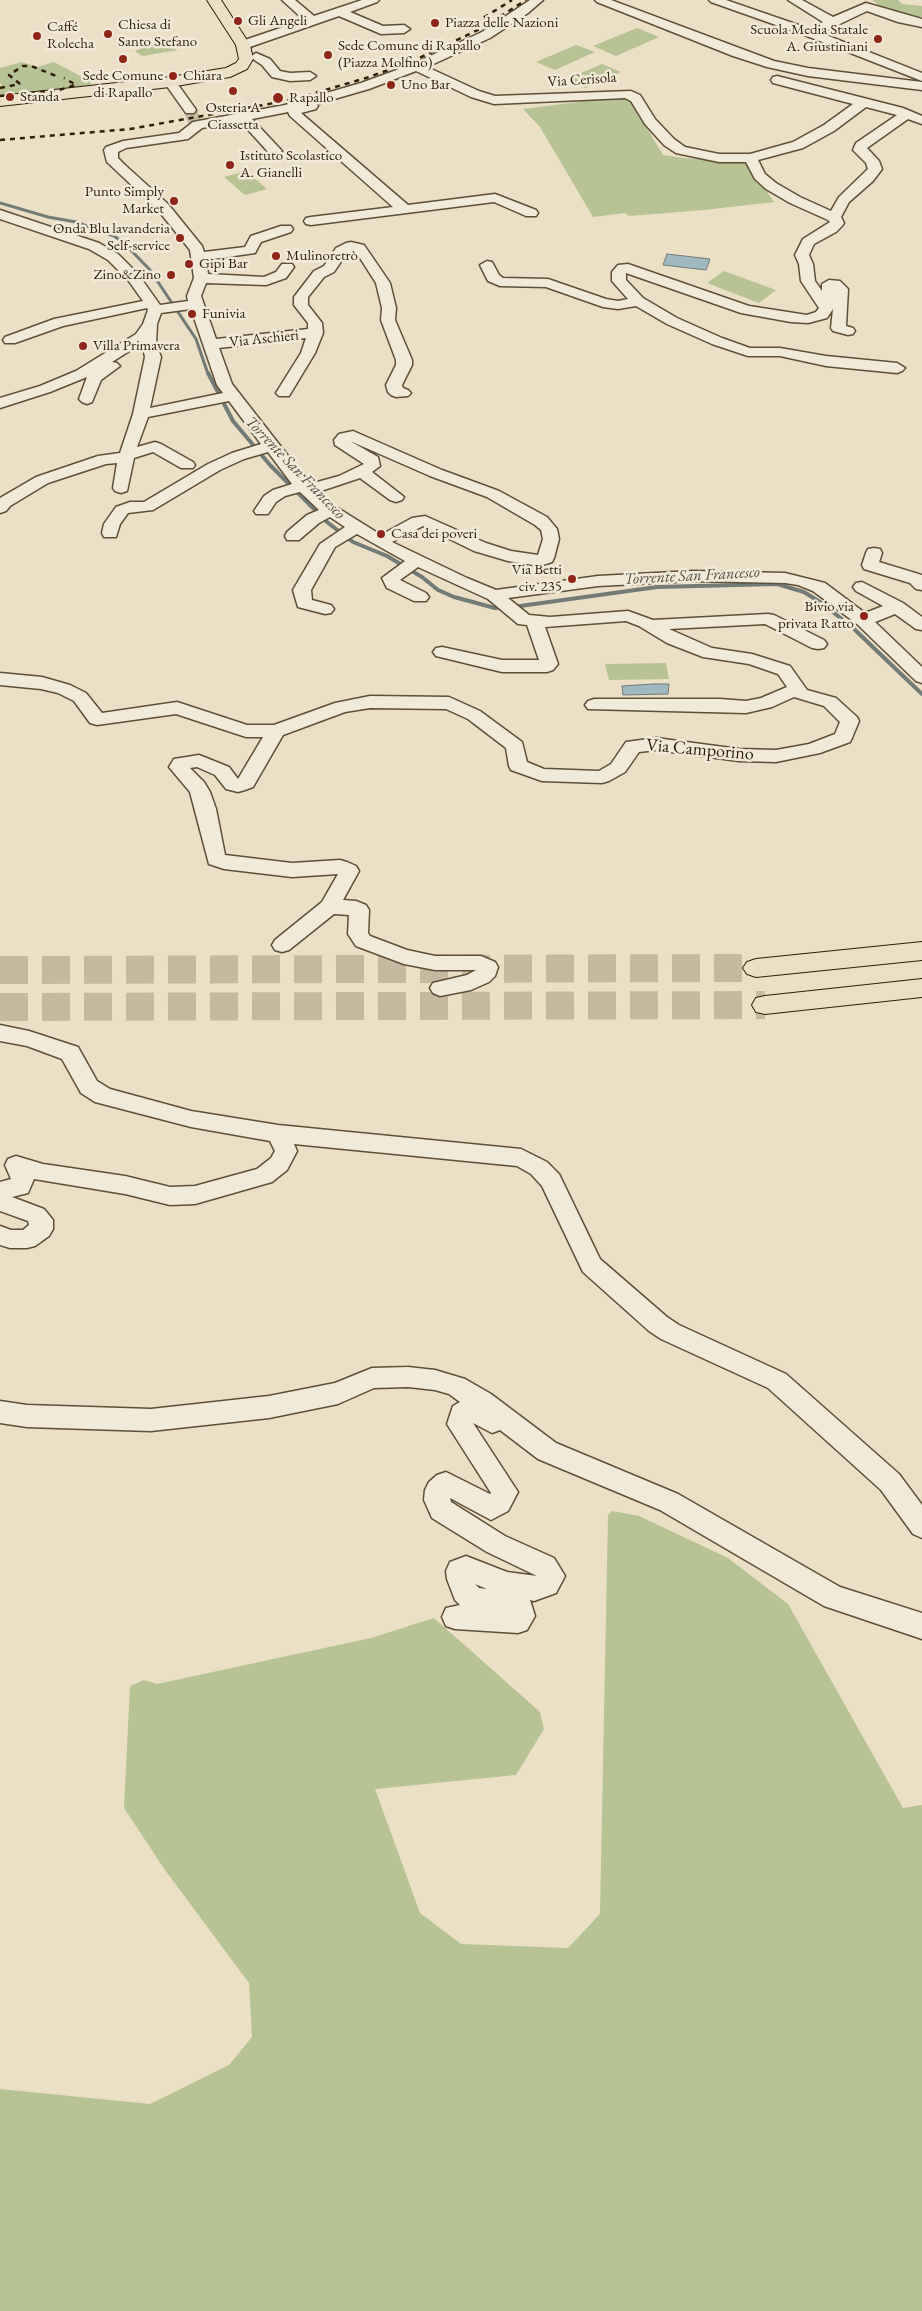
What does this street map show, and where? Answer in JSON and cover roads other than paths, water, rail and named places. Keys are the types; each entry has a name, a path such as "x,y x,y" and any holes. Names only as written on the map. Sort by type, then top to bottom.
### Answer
{"main road":[{"path":"0,101 222,75 248,54 214,0"},
{"path":"756,968 922,951"},
{"path":"765,1005 922,988"}],"street":[{"path":"288,0 312,22"},
{"path":"310,76 290,77 276,74 266,62 248,54 269,38 372,0"},
{"path":"194,119 243,117 333,95 417,67 486,34 537,0"},
{"path":"601,0 752,58 808,72 922,86"},
{"path":"715,0 811,33 922,77"},
{"path":"794,0 832,22"},
{"path":"842,3 862,6 902,19 922,23"},
{"path":"811,33 862,6"},
{"path":"341,12 381,30 400,33"},
{"path":"752,58 746,64 750,68 773,78 907,114 922,120"},
{"name":"Via Cerisola","path":"417,67 475,94 494,100 552,99 627,94 636,98 650,121 670,142 681,150 719,158 750,158 798,146 829,128 856,106 866,103"},
{"path":"170,82 194,119"},
{"path":"333,95 333,99 329,102 298,110 294,113 377,188 405,209"},
{"path":"834,217 844,200 875,169 872,161 860,150 861,146 907,114"},
{"path":"243,117 275,151"},
{"path":"194,119 183,136 123,145 111,150 111,154 120,168 162,207 197,249 200,257 201,278 191,304 211,344 225,385 232,396 269,446 296,489 319,503 324,514 380,541 415,562 497,596 529,620 549,664 546,666 502,666 442,652"},
{"path":"750,158 760,176 772,186 834,217 837,223 831,230 808,242 802,255 808,282 826,308"},
{"path":"312,221 495,198 531,213"},
{"path":"0,214 94,246 122,266 154,311 149,344 153,357 141,414 126,456 121,488"},
{"path":"200,257 250,250 256,240 286,229"},
{"name":"Via Aschieri","path":"284,393 308,353 316,333 315,323 302,305 301,297 319,274 332,265 341,251 351,246 357,247 366,256 383,283 389,308 388,320 404,360 404,366 394,385 396,392 403,394"},
{"path":"487,265 493,278 500,282 532,281 548,283 603,303 618,305 638,302"},
{"path":"201,278 266,281 280,275 287,267"},
{"path":"848,331 838,328 842,289 835,284 829,284 828,286 830,296 822,315 815,318 775,316 746,310 623,268 619,272 619,281 638,302 672,321 748,352 780,352 826,360 897,368"},
{"path":"10,340 59,322 154,311 191,304"},
{"path":"0,403 46,389 94,367 141,337 154,311"},
{"name":"Via Aschieri","path":"211,344 316,333"},
{"path":"87,399 94,378 149,344"},
{"path":"141,414 232,396"},
{"path":"262,511 270,499 296,489 362,472 372,466 372,460 343,445 342,440 345,437 359,438 436,473 493,494 541,521 549,529 550,539 546,558 540,561 508,556 480,547 425,521 418,522 380,541"},
{"path":"110,533 112,524 122,510 130,507 147,507 174,490 238,456 269,446"},
{"path":"10,524 0,509 4,503 42,480 104,459 126,456 155,447 187,466"},
{"path":"362,472 396,497"},
{"path":"294,536 324,514"},
{"path":"325,609 304,603 301,592 316,562 328,544 354,528"},
{"path":"874,553 870,565 916,579 922,585"},
{"path":"415,562 391,578 393,584 420,596"},
{"path":"497,596 598,580 693,576 785,578 802,581 819,587 863,620 922,677"},
{"path":"862,587 908,612 922,624"},
{"path":"863,620 898,606"},
{"name":"Via Camporino","path":"0,679 42,683 64,689 80,697 97,719 177,708 246,731 276,731 341,707 370,702 449,703 474,715 515,746 518,766 542,775 602,777 618,768 633,746 656,744 739,755 776,756 813,749 843,738 850,721 830,702 801,694 784,670 752,659 709,653 672,639 650,625 628,616 550,622 529,620"},
{"path":"650,625 768,619 818,644"},
{"path":"594,705 720,705 746,707 766,703 797,689"},
{"path":"276,731 246,783 238,786 233,785 222,771 199,761 188,761 181,763 178,767 197,786 200,792 206,809 216,859 224,862 292,870 347,868 350,871 330,907 282,945"},
{"path":"330,907 356,908 359,910 358,934 363,941 404,956 435,963 481,963 488,967 488,971 482,977 471,982 440,988"},
{"path":"0,1033 30,1039 70,1053 89,1087 103,1096 191,1119 278,1134 521,1158 539,1168 551,1180 591,1265 658,1324 670,1332 777,1381 890,1482 922,1526"},
{"path":"0,1192 5,1189 20,1187 23,1180 16,1165 42,1173 125,1185 170,1196 194,1195 264,1176 279,1164 286,1151 278,1134"},
{"path":"0,1202 36,1215 41,1220 41,1229 27,1239 10,1239 0,1235"},
{"path":"0,1412 27,1416 151,1420 269,1408 338,1392 372,1378 408,1377 435,1380 456,1386 482,1402 542,1447 669,1502 832,1597 922,1626"},
{"path":"456,1617 508,1622 518,1621 522,1616 520,1608 511,1604 472,1599 464,1590 460,1580 460,1572 466,1568 506,1584 534,1590 547,1584 552,1576 545,1566 496,1544 441,1510 437,1500 438,1490 446,1483 491,1508 499,1503 505,1492 460,1424 462,1414 467,1410 476,1411 534,1449 542,1447"}],"water":[{"path":"667,254 710,259 706,270 663,265"},
{"path":"669,684 668,694 623,695 622,686"}],"waterway":[{"name":"Torrente San Francesco","path":"0,203 48,217 76,222 114,236 124,243 150,270 196,339 208,374"},
{"name":"Torrente San Francesco","path":"208,373 233,421 270,465 327,522 353,542 387,556 422,577 438,590 454,597 495,608 505,607"},
{"name":"Torrente San Francesco","path":"513,607 657,587 777,584 804,592 823,604 854,629 922,694"}],"tunnel":[{"path":"190,110 195,122"},
{"path":"0,970 756,968"},
{"path":"0,1007 765,1005"}],"railway":[{"path":"467,28 512,0"},
{"path":"0,140 130,129 291,100 366,78 413,61 482,28 526,0"},
{"path":"0,88 20,84 9,75 23,66 31,66 59,77"},
{"path":"0,96 59,90 76,85 64,78"}],"place":[{"name":"Gli Angeli","path":"238,21"},
{"name":"Piazza delle Nazioni","path":"435,23"},
{"name":"Chiesa di Santo Stefano","path":"108,34"},
{"name":"Caffé Rolecha","path":"37,36"},
{"name":"Scuola Media Statale A. Giustiniani","path":"878,39"},
{"name":"Sede Comune di Rapallo (Piazza Molfino)","path":"328,55"},
{"name":"Sede Comune di Rapallo","path":"123,59"},
{"name":"Chiara","path":"173,76"},
{"name":"Uno Bar","path":"391,85"},
{"name":"Osteria A Ciassetta","path":"233,91"},
{"name":"Standa","path":"10,97"},
{"name":"Rapallo","path":"278,98"},
{"name":"Istituto Scolastico A. Gianelli","path":"230,165"},
{"name":"Punto Simply Market","path":"174,201"},
{"name":"Onda Blu lavanderia Self-service","path":"180,238"},
{"name":"Mulinoretrò","path":"276,256"},
{"name":"Gipi Bar","path":"189,264"},
{"name":"Zino&Zino","path":"171,275"},
{"name":"Funivia","path":"192,314"},
{"name":"Villa Primavera","path":"83,346"},
{"name":"Casa dei poveri","path":"381,534"},
{"name":"Via Betti civ. 235","path":"572,579"},
{"name":"Bivio via privata Ratto","path":"864,616"}]}
